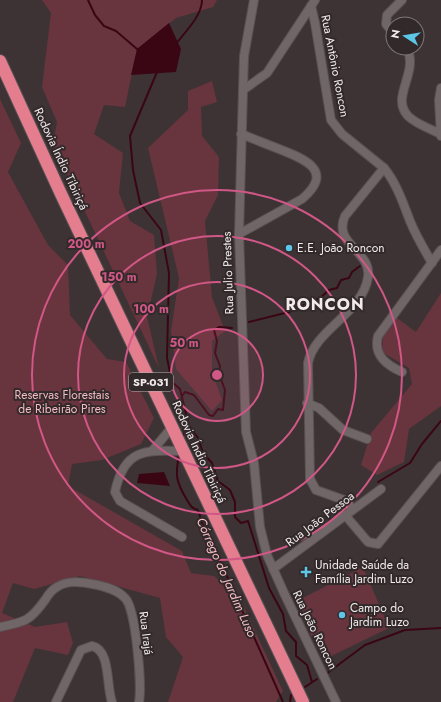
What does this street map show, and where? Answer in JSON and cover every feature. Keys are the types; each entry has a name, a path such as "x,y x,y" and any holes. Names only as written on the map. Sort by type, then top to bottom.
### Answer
{"highway":[{"name":"Rodovia Índio Tibiriçá","path":"0,61 61,194 303,702"}],"street":[{"name":"Rua Julio Prestes","path":"254,0 244,56 239,234 246,432 254,464 260,527 273,569"},
{"path":"387,16 402,0"},
{"path":"243,90 267,73 313,3"},
{"name":"Rua Antônio Roncon","path":"313,3 331,120 342,134 384,168 396,185 411,223 432,263"},
{"path":"409,56 411,62 410,74 403,92 402,101 404,109 415,121 441,135"},
{"path":"441,88 439,100 441,135"},
{"path":"239,234 302,199 316,184 317,177 316,170 305,159 241,134"},
{"path":"353,509 344,500 320,492 312,485 308,467 307,403 309,356 318,343 343,317 360,296 368,278 367,265 344,236 342,223 345,216 384,168"},
{"path":"402,372 388,365 381,359 377,352 376,344 378,336 441,250"},
{"path":"307,403 319,408 343,430 367,439"},
{"path":"153,450 172,427"},
{"path":"182,537 120,501 117,498 116,488 127,463 137,455 153,450 183,451"},
{"path":"345,515 368,542 375,544 381,542 441,466"},
{"name":"Rua João Pessoa","path":"273,569 381,488"},
{"name":"Rua João Roncon","path":"273,569 336,702"},
{"name":"Rua Irajá","path":"0,627 19,623 32,617 51,591 66,582 78,581 99,586 121,594 127,599 133,612 140,685 139,702"},
{"path":"56,702 81,650 92,646 100,650 104,656 109,695 112,702"}],"green space":[{"path":"42,0 217,0 213,7 176,18 137,49 125,107 104,105 94,134 123,153 119,193 130,221 154,235 157,274 147,317 159,368 53,144 57,122 42,87 51,13"},
{"path":"212,81 217,102 201,107 202,136 219,157 218,195 205,221 212,297 225,331 212,341 212,372 222,400 212,411 176,369 171,331 179,278 148,148 188,110 188,91"},
{"name":"Reservas Florestais de Ribeirão Pires","path":"0,99 21,143 8,172 48,245 68,265 70,315 107,359 126,362 154,418 141,444 102,460 72,464 68,486 182,551 191,573 214,576 241,601 283,691 276,702 168,702 183,657 166,637 160,598 80,576 34,589 13,583 2,613 35,627 67,622 73,643 68,655 35,648 13,702 0,702"},
{"path":"441,293 441,406 409,429 404,462 377,475 361,465 371,433 412,384 409,368 382,352 383,336 397,318 416,332"},
{"name":"Campo do Jardim Luzo","path":"363,567 389,628 323,660 295,602"}],"shaded area":[{"path":"169,23 181,49 176,72 131,75 137,49"},
{"path":"164,472 170,486 137,483 139,474"}],"waterway":[{"name":"Córrego do Jardim Luso","path":"88,0 95,15 104,26 116,31 137,49"},
{"name":"Córrego do Jardim Luso","path":"176,44 196,18 202,0"},
{"name":"Córrego do Jardim Luso","path":"157,72 130,136 133,170 140,203 161,230 169,273 167,358 172,382 180,389 189,426 198,438 203,453 212,463 218,481 230,490 235,502 235,517 241,523 248,521 269,588 283,614 286,631 296,642 296,656 307,665 312,682"},
{"path":"249,322 289,312 320,298 329,290 337,288 341,280 349,278 352,272 360,266"},
{"path":"182,396 185,392 194,395 209,415 213,416 218,409 223,410 225,390 219,374 220,366 215,353 217,341 214,330 219,327 232,328"},
{"path":"378,482 410,463 422,444 441,421"},
{"path":"182,437 189,426"},
{"name":"Córrego do Jardim Luso","path":"179,455 177,478 181,488 190,505 198,510 204,529 209,536 283,702"},
{"path":"326,674 365,645 405,630 441,628"},
{"name":"Córrego do Jardim Luso","path":"305,687 317,679"},
{"path":"290,702 291,695"}],"place":[{"name":"E.E. João Roncon","path":"289,248"},
{"name":"Unidade Saúde da Família Jardim Luzo","path":"306,572"},
{"name":"Campo do Jardim Luzo","path":"342,615"}],"district":[{"name":"RONCON","path":"325,304"}]}
